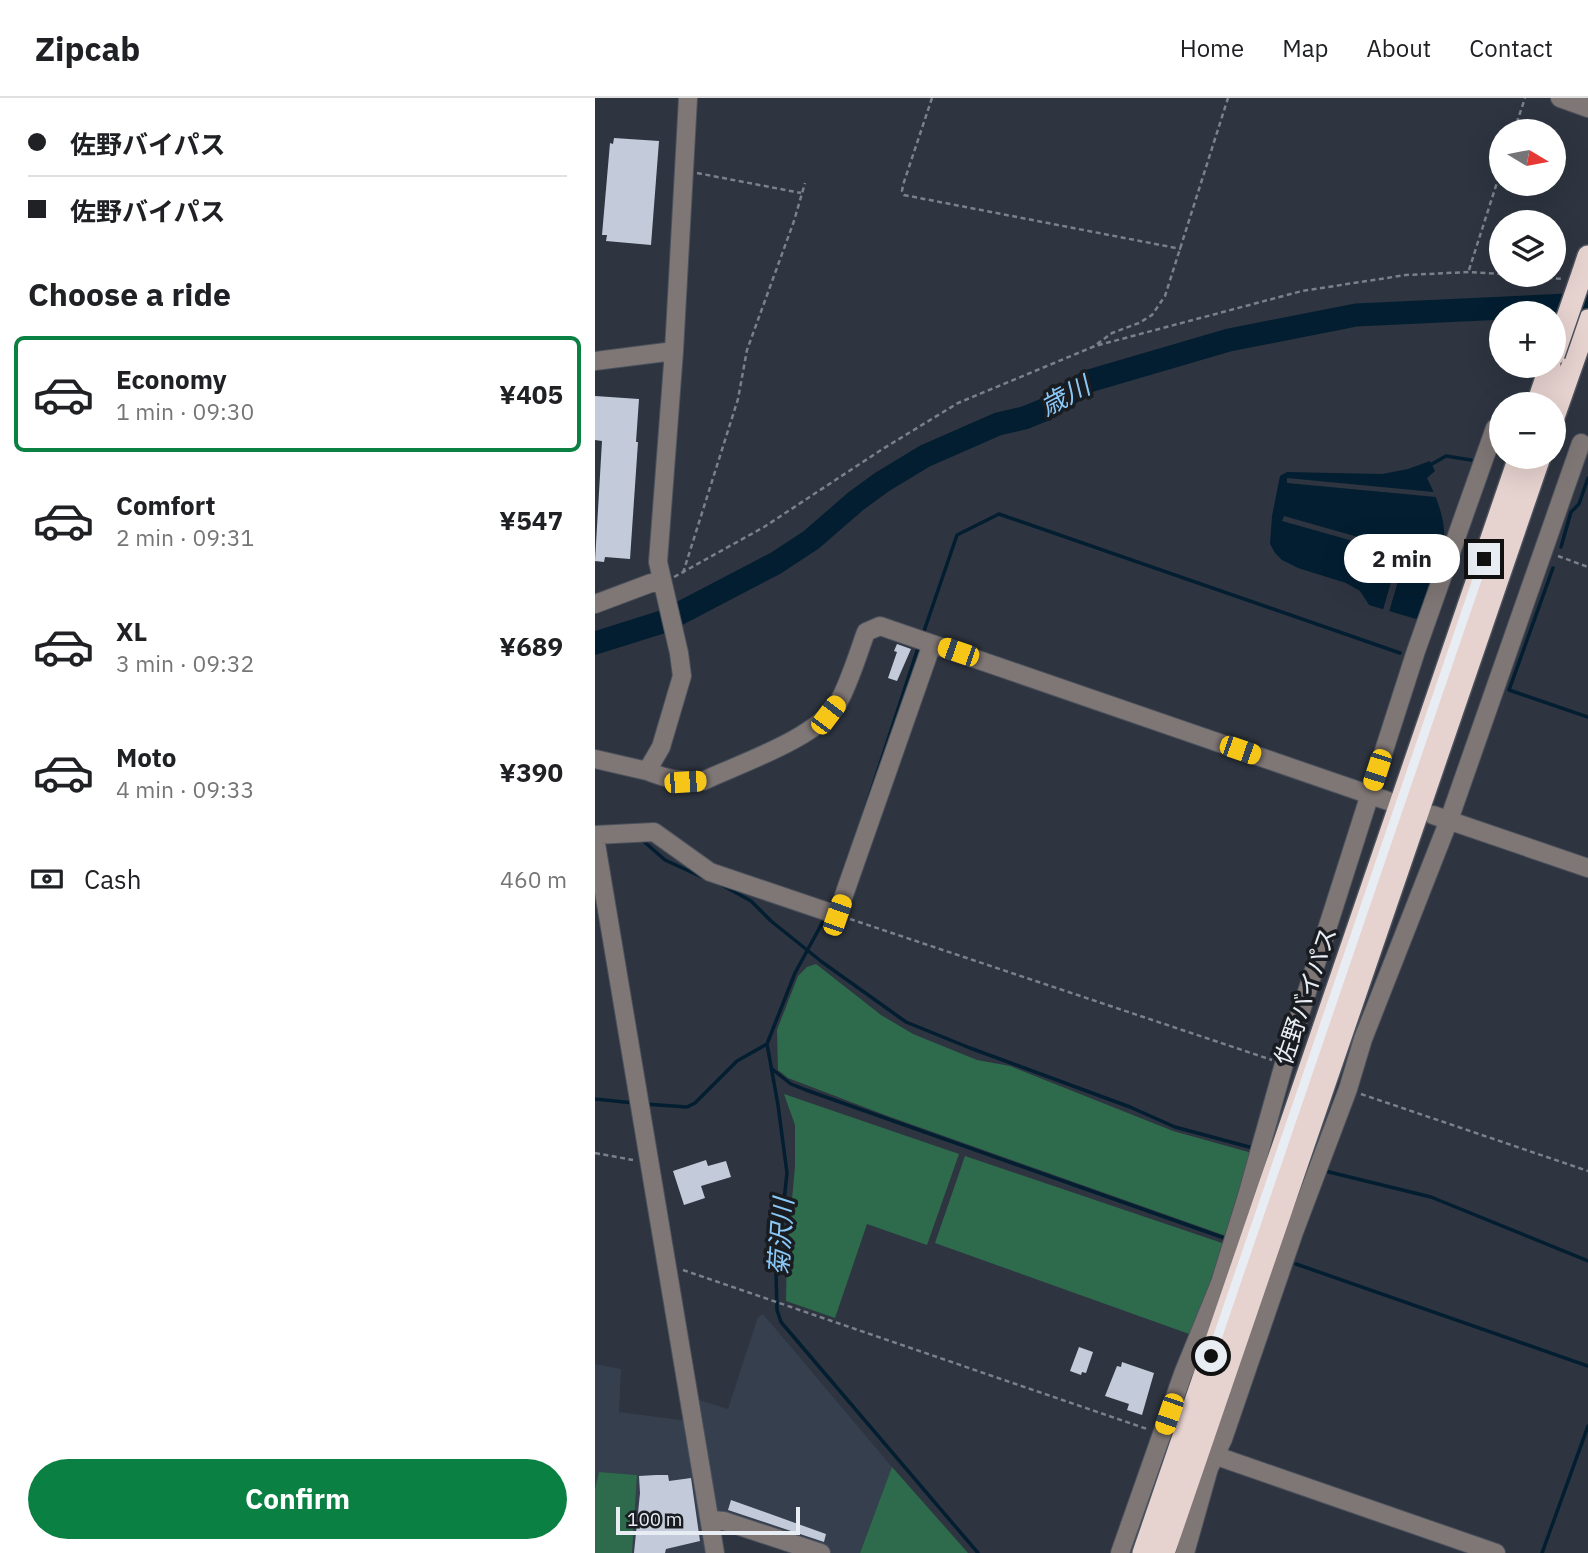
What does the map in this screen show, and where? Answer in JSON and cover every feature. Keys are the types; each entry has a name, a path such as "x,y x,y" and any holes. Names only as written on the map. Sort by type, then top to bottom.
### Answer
{"highway":[{"path":"1566,319 1582,270"},
{"path":"1563,392 1588,320"},
{"name":"佐野バイパス","path":"1143,1553 1159,1506 1193,1378 1515,469"},
{"name":"佐野バイパス","path":"1167,1553 1174,1525 1208,1453 1536,469"},
{"path":"1136,1553 1159,1506"}],"street":[{"path":"647,771 661,747 682,676 658,562 674,351 688,98"},
{"path":"1560,98 1588,108"},
{"path":"595,361 674,351"},
{"path":"1208,1453 1223,1439 1294,1232 1348,1089 1441,817 1543,551 1581,443"},
{"path":"1120,1553 1162,1434 1193,1378 1284,1064 1416,651 1489,445"},
{"path":"595,604 651,583 663,590"},
{"path":"595,759 647,771 667,779 703,781 810,730 828,715 838,702 866,632 880,626 1388,801"},
{"path":"715,1553 595,836 654,832 710,872 837,915 932,643"},
{"path":"1441,817 1588,868"},
{"path":"1185,1553 1209,1468 1208,1453"},
{"path":"1208,1453 1496,1553"},
{"path":"711,1520 724,1521 821,1553"}],"path":[{"path":"932,98 903,185 904,195 1181,249"},
{"path":"1095,346 1112,333 1152,315 1165,296 1228,98"},
{"path":"1518,119 1525,98"},
{"path":"684,170 801,193"},
{"path":"683,574 738,399 747,349 794,221 805,183"},
{"path":"1469,272 1493,196"},
{"path":"663,590 683,574 754,533 958,403 1095,346 1301,290 1406,275 1489,274"},
{"path":"1543,551 1588,567"},
{"path":"837,915 1284,1064"},
{"path":"1348,1089 1588,1171"},
{"path":"595,1153 649,1160"},
{"path":"666,1265 1162,1434"}],"shaded area":[{"path":"1430,461 1435,471 1427,478 1442,517 1443,547 1421,616 1416,619 1369,605 1360,591 1346,583 1298,568 1282,560 1270,544 1280,476 1287,472 1382,474"},
{"path":"763,1314 892,1467 860,1553 830,1553 715,1516 696,1399 728,1409 758,1317"},
{"path":"595,1364 621,1369 619,1412 688,1421 710,1553 632,1553 637,1475 599,1472 595,1489"}],"green space":[{"path":"816,964 881,1015 913,1034 977,1060 1010,1066 1173,1131 1252,1153 1229,1237 788,1078 778,1070 777,1030 798,976 807,967"},
{"path":"784,1094 959,1154 927,1245 867,1224 835,1318 786,1301 787,1253 795,1167 795,1125"},
{"path":"965,1156 1225,1244 1192,1335 935,1243"},
{"path":"892,1467 968,1553 860,1553"},
{"path":"599,1472 637,1475 632,1553 595,1553 595,1489"}],"pier":[{"path":"1287,478 1434,492 1436,497 1287,483"},
{"path":"1284,516 1418,554 1416,560 1405,557 1389,612 1383,610 1399,554 1282,521"}],"building":[{"path":"614,138 659,141 651,245 606,241 607,235 602,235 610,143 613,144"},
{"path":"595,396 639,399 630,559 605,557 604,562 595,561 602,441 595,440"},
{"path":"897,644 911,649 897,681 888,678"},
{"path":"706,1160 708,1166 726,1161 731,1177 701,1186 705,1198 684,1205 673,1171"},
{"path":"1079,1347 1093,1352 1086,1373 1082,1372 1081,1375 1070,1371"},
{"path":"1122,1362 1154,1373 1142,1415 1127,1410 1129,1404 1105,1396 1117,1366 1121,1367"},
{"path":"668,1475 669,1481 691,1478 700,1541 666,1549 665,1553 634,1553 639,1476"},
{"path":"731,1500 826,1534 824,1542 728,1510"}],"waterway":[{"name":"歳川","path":"595,643 665,621 776,563 811,540 882,482 925,456 998,424 1044,410 1089,381 1229,340 1356,315 1588,304"},
{"path":"1432,464 1446,456 1471,460"},
{"path":"1561,547 1571,512 1579,504 1588,478"},
{"path":"923,634 957,535 999,514 1400,653"},
{"path":"1553,568 1509,690 1588,717"},
{"path":"865,810 919,645"},
{"path":"641,839 665,860 702,877"},
{"path":"722,885 751,901 771,921 822,962 906,1022 1130,1107 1175,1127 1253,1148"},
{"path":"831,906 837,890"},
{"path":"767,1044 795,973 826,916"},
{"name":"菊沢川","path":"645,1104 687,1107 695,1103 737,1061 767,1044 787,1173 776,1273 777,1310 781,1322 978,1553"},
{"path":"772,1069 791,1084 806,1090 1227,1239"},
{"name":"菊沢川","path":"595,1099 634,1103"},
{"path":"1325,1171 1431,1197 1588,1261"},
{"path":"1296,1264 1588,1366"},
{"path":"1542,1553 1588,1426"}],"route":[{"path":"1211,1356 1484,559"}]}
